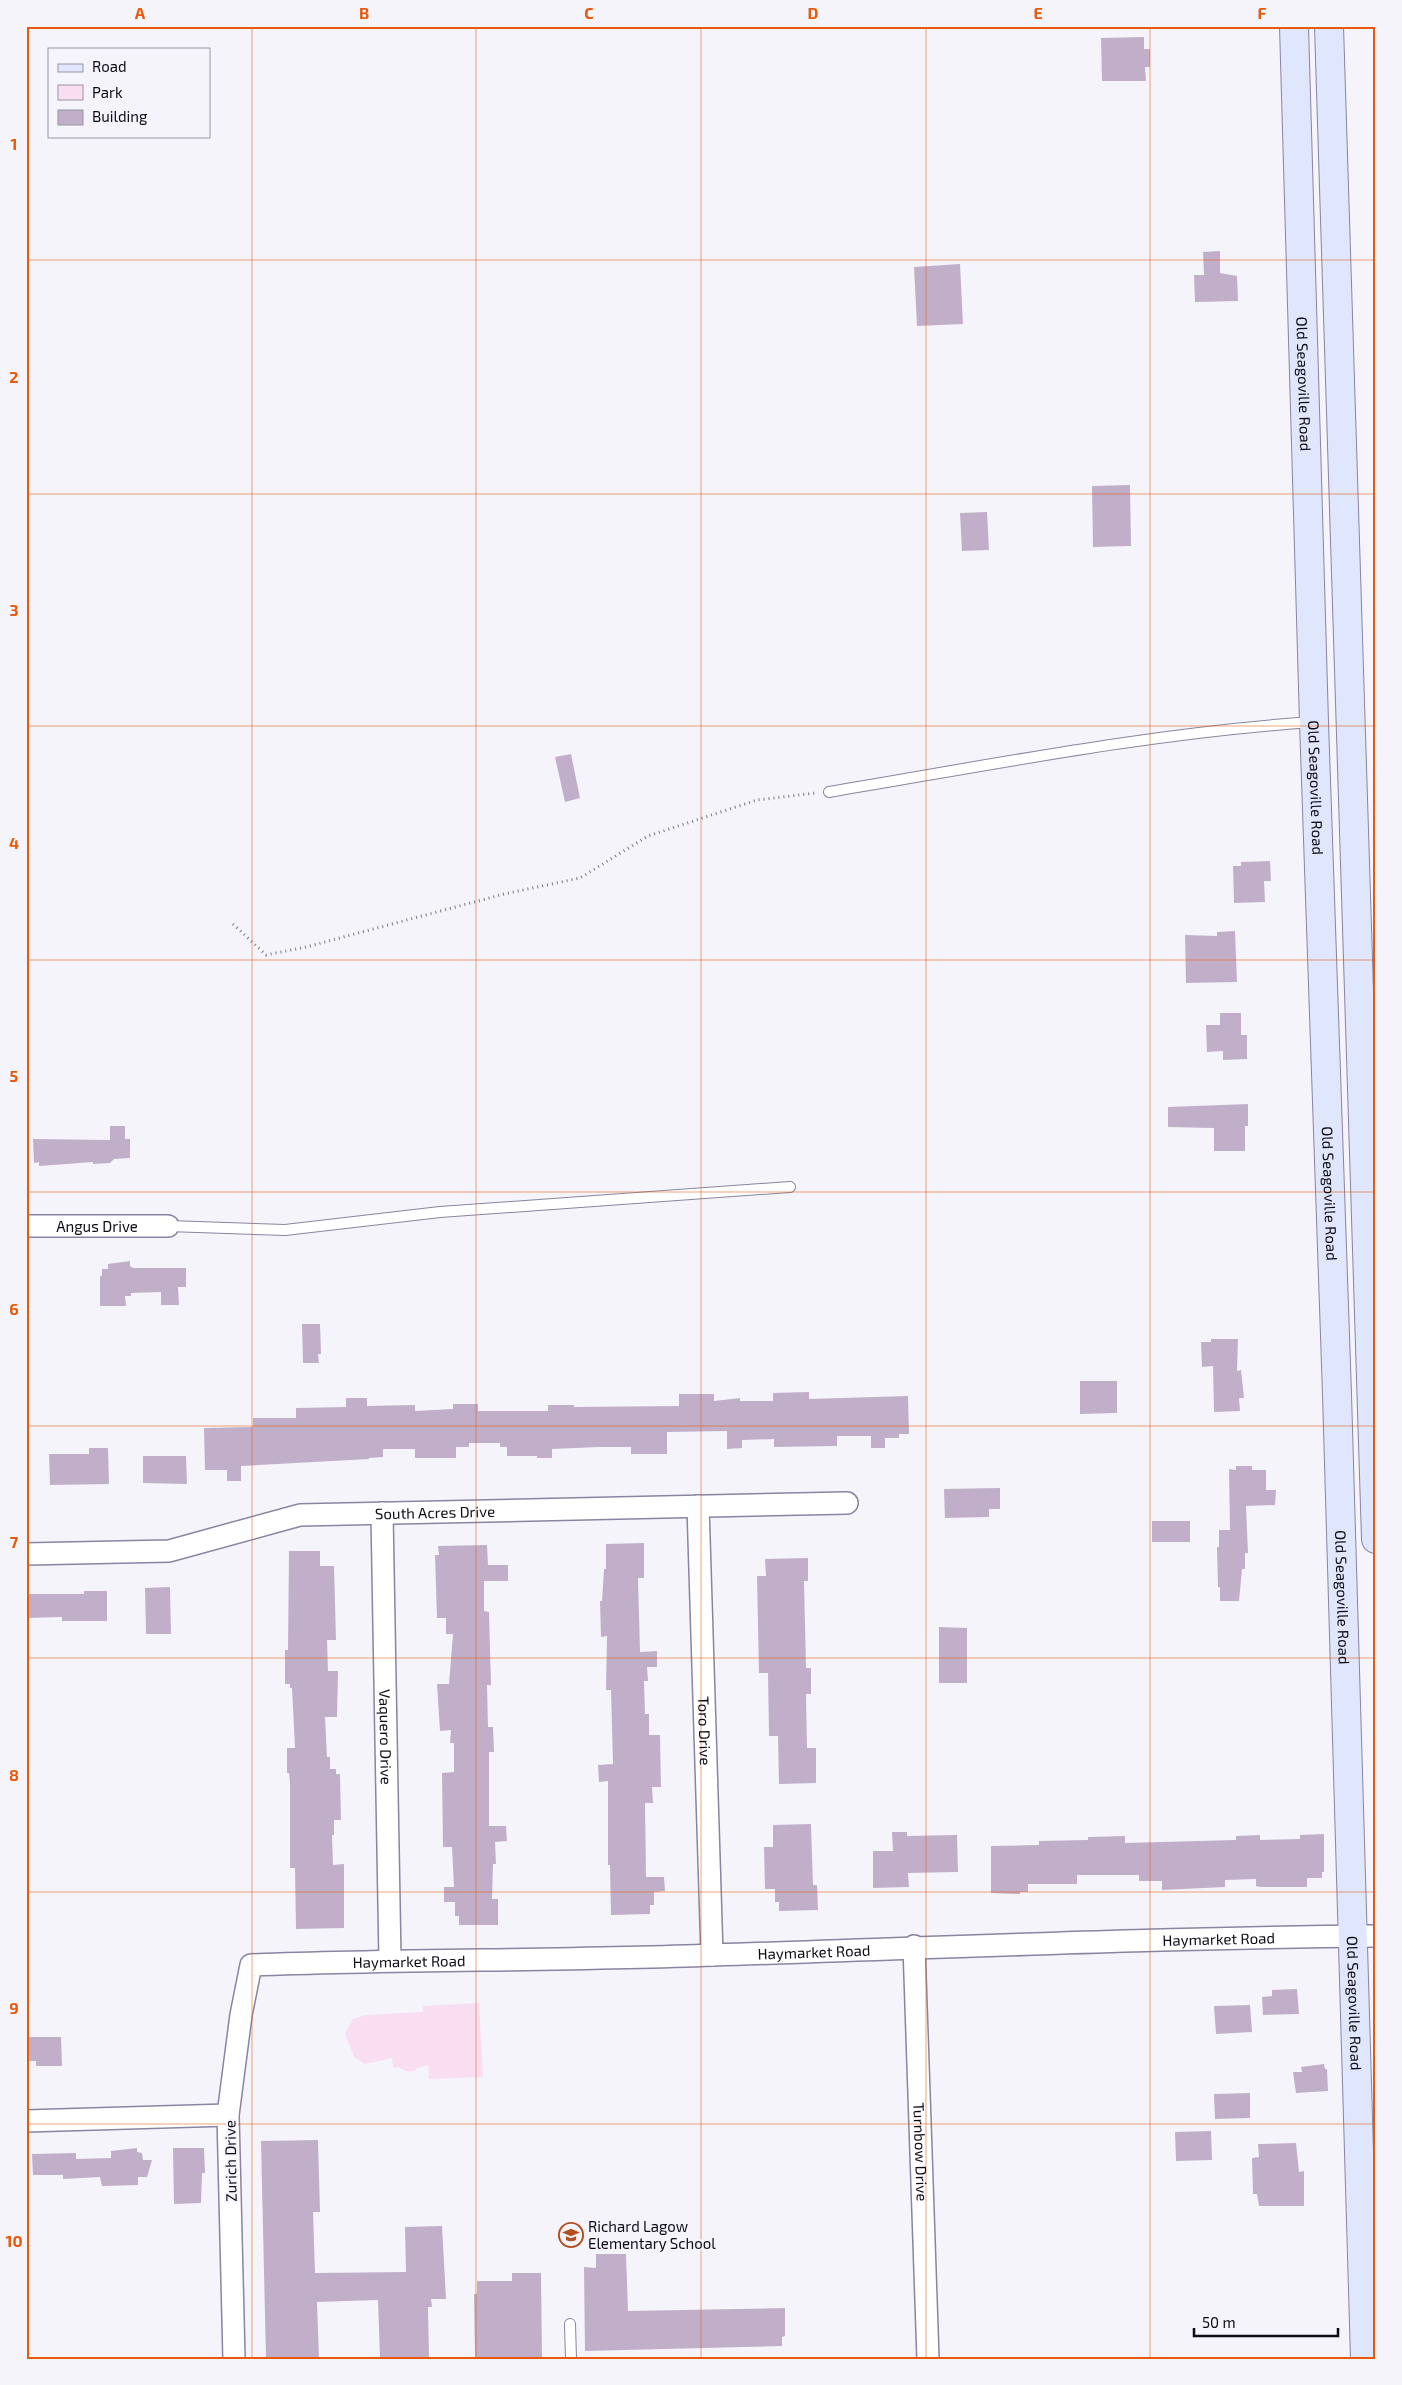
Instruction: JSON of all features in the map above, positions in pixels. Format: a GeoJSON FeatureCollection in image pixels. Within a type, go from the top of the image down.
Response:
{"type":"FeatureCollection","features":[{"type":"Feature","properties":{"kind":"main road","name":"Old Seagoville Road"},"geometry":{"type":"LineString","coordinates":[[1294,26],[1306,478],[1338,1394],[1340,1542],[1364,1936],[1365,2359]]}},
{"type":"Feature","properties":{"kind":"main road"},"geometry":{"type":"LineString","coordinates":[[1329,26],[1376,1540],[1340,1542]]}},
{"type":"Feature","properties":{"kind":"main road"},"geometry":{"type":"LineString","coordinates":[[1299,243],[1335,242]]}},
{"type":"Feature","properties":{"kind":"main road"},"geometry":{"type":"LineString","coordinates":[[1306,478],[1342,477]]}},
{"type":"Feature","properties":{"kind":"main road"},"geometry":{"type":"LineString","coordinates":[[1314,722],[1350,720]]}},
{"type":"Feature","properties":{"kind":"main road"},"geometry":{"type":"LineString","coordinates":[[1324,1004],[1359,1003]]}},
{"type":"Feature","properties":{"kind":"street","name":"Angus Drive"},"geometry":{"type":"LineString","coordinates":[[26,1226],[168,1226]]}},
{"type":"Feature","properties":{"kind":"street","name":"South Acres Drive"},"geometry":{"type":"LineString","coordinates":[[26,1554],[169,1550],[300,1515],[847,1503]]}},
{"type":"Feature","properties":{"kind":"street","name":"Toro Drive"},"geometry":{"type":"LineString","coordinates":[[698,1506],[712,1955]]}},
{"type":"Feature","properties":{"kind":"street","name":"Vaquero Drive"},"geometry":{"type":"LineString","coordinates":[[382,1513],[390,1960]]}},
{"type":"Feature","properties":{"kind":"street","name":"Haymarket Road"},"geometry":{"type":"LineString","coordinates":[[251,1965],[390,1960],[712,1955],[914,1946],[1364,1936]]}},
{"type":"Feature","properties":{"kind":"street","name":"Turnbow Drive"},"geometry":{"type":"LineString","coordinates":[[914,1946],[928,2359]]}},
{"type":"Feature","properties":{"kind":"street","name":"Zurich Drive"},"geometry":{"type":"LineString","coordinates":[[234,2359],[228,2116],[241,2015],[251,1965]]}},
{"type":"Feature","properties":{"kind":"street"},"geometry":{"type":"LineString","coordinates":[[26,2121],[228,2116]]}},
{"type":"Feature","properties":{"kind":"lane"},"geometry":{"type":"LineString","coordinates":[[829,792],[1154,738],[1242,727],[1314,722]]}},
{"type":"Feature","properties":{"kind":"lane"},"geometry":{"type":"LineString","coordinates":[[168,1226],[285,1230],[440,1212],[790,1188]]}},
{"type":"Feature","properties":{"kind":"lane"},"geometry":{"type":"LineString","coordinates":[[570,2324],[571,2359]]}},
{"type":"Feature","properties":{"kind":"path"},"geometry":{"type":"LineString","coordinates":[[232,924],[266,955],[306,947],[504,894],[580,878],[648,836],[757,800],[829,792]]}},
{"type":"Feature","properties":{"kind":"green space"},"geometry":{"type":"Polygon","coordinates":[[[479,2003],[483,2077],[429,2079],[428,2065],[407,2071],[399,2067],[393,2068],[392,2058],[365,2064],[354,2057],[345,2034],[353,2019],[366,2015],[423,2012],[423,2006],[479,2003]]]}},
{"type":"Feature","properties":{"kind":"building"},"geometry":{"type":"Polygon","coordinates":[[[1144,37],[1144,49],[1150,49],[1150,67],[1145,67],[1146,81],[1102,81],[1101,38],[1144,37]]]}},
{"type":"Feature","properties":{"kind":"building"},"geometry":{"type":"Polygon","coordinates":[[[1220,251],[1220,273],[1237,276],[1238,301],[1195,302],[1194,275],[1204,275],[1203,252],[1220,251]]]}},
{"type":"Feature","properties":{"kind":"building"},"geometry":{"type":"Polygon","coordinates":[[[960,264],[963,324],[917,326],[914,267],[960,264]]]}},
{"type":"Feature","properties":{"kind":"building"},"geometry":{"type":"Polygon","coordinates":[[[1130,485],[1131,546],[1093,547],[1092,486],[1130,485]]]}},
{"type":"Feature","properties":{"kind":"building"},"geometry":{"type":"Polygon","coordinates":[[[987,512],[989,550],[962,551],[960,513],[987,512]]]}},
{"type":"Feature","properties":{"kind":"building"},"geometry":{"type":"Polygon","coordinates":[[[571,754],[580,798],[565,802],[555,757],[571,754]]]}},
{"type":"Feature","properties":{"kind":"building"},"geometry":{"type":"Polygon","coordinates":[[[1270,861],[1271,881],[1264,881],[1265,902],[1234,903],[1233,866],[1241,866],[1241,862],[1270,861]]]}},
{"type":"Feature","properties":{"kind":"building"},"geometry":{"type":"Polygon","coordinates":[[[1235,931],[1237,982],[1186,983],[1185,935],[1217,936],[1217,932],[1235,931]]]}},
{"type":"Feature","properties":{"kind":"building"},"geometry":{"type":"Polygon","coordinates":[[[1220,1013],[1241,1013],[1241,1035],[1247,1035],[1247,1059],[1223,1060],[1223,1051],[1207,1052],[1206,1025],[1220,1025],[1220,1013]]]}},
{"type":"Feature","properties":{"kind":"building"},"geometry":{"type":"Polygon","coordinates":[[[1248,1104],[1248,1126],[1245,1126],[1245,1151],[1214,1151],[1214,1128],[1168,1127],[1168,1107],[1248,1104]]]}},
{"type":"Feature","properties":{"kind":"building"},"geometry":{"type":"Polygon","coordinates":[[[110,1126],[125,1126],[125,1139],[130,1139],[130,1158],[114,1159],[110,1163],[93,1164],[93,1162],[39,1166],[39,1162],[34,1163],[33,1139],[110,1140],[110,1126]]]}},
{"type":"Feature","properties":{"kind":"building"},"geometry":{"type":"Polygon","coordinates":[[[130,1261],[130,1266],[133,1268],[186,1268],[186,1287],[178,1287],[179,1305],[161,1305],[161,1292],[131,1293],[131,1296],[125,1296],[126,1306],[100,1306],[100,1276],[102,1276],[102,1269],[108,1269],[108,1264],[130,1261]]]}},
{"type":"Feature","properties":{"kind":"building"},"geometry":{"type":"Polygon","coordinates":[[[302,1324],[320,1324],[321,1354],[318,1354],[319,1363],[303,1363],[302,1324]]]}},
{"type":"Feature","properties":{"kind":"building"},"geometry":{"type":"Polygon","coordinates":[[[1211,1339],[1238,1339],[1237,1371],[1241,1370],[1244,1398],[1239,1398],[1240,1411],[1214,1412],[1213,1366],[1202,1367],[1201,1342],[1211,1342],[1211,1339]]]}},
{"type":"Feature","properties":{"kind":"building"},"geometry":{"type":"Polygon","coordinates":[[[1080,1381],[1117,1381],[1117,1413],[1080,1414],[1080,1381]]]}},
{"type":"Feature","properties":{"kind":"building"},"geometry":{"type":"Polygon","coordinates":[[[809,1392],[809,1399],[908,1396],[909,1434],[899,1434],[899,1438],[885,1438],[885,1448],[871,1448],[871,1436],[837,1436],[837,1446],[774,1447],[774,1439],[742,1440],[742,1448],[727,1449],[727,1431],[667,1432],[667,1454],[631,1454],[631,1447],[599,1447],[552,1449],[552,1458],[537,1458],[537,1456],[507,1456],[507,1447],[500,1447],[500,1443],[469,1443],[469,1447],[456,1447],[456,1458],[415,1458],[415,1449],[383,1449],[383,1457],[369,1459],[241,1466],[241,1481],[227,1481],[227,1470],[205,1470],[204,1428],[253,1427],[253,1418],[296,1418],[296,1408],[346,1407],[346,1398],[367,1398],[367,1406],[415,1405],[415,1411],[453,1409],[453,1404],[478,1404],[478,1411],[548,1411],[548,1405],[574,1405],[574,1407],[679,1406],[679,1394],[714,1394],[714,1401],[740,1398],[740,1401],[773,1401],[773,1393],[809,1392]]]}},
{"type":"Feature","properties":{"kind":"building"},"geometry":{"type":"Polygon","coordinates":[[[89,1448],[108,1448],[109,1484],[50,1485],[49,1454],[89,1454],[89,1448]]]}},
{"type":"Feature","properties":{"kind":"building"},"geometry":{"type":"Polygon","coordinates":[[[143,1456],[186,1456],[187,1484],[143,1483],[143,1456]]]}},
{"type":"Feature","properties":{"kind":"building"},"geometry":{"type":"Polygon","coordinates":[[[1236,1466],[1252,1466],[1252,1470],[1266,1470],[1266,1490],[1276,1490],[1275,1505],[1246,1506],[1248,1553],[1245,1553],[1245,1569],[1242,1569],[1239,1601],[1220,1601],[1217,1547],[1219,1547],[1219,1530],[1230,1530],[1229,1469],[1236,1470],[1236,1466]]]}},
{"type":"Feature","properties":{"kind":"building"},"geometry":{"type":"Polygon","coordinates":[[[1000,1488],[1000,1509],[989,1509],[989,1517],[945,1518],[944,1489],[1000,1488]]]}},
{"type":"Feature","properties":{"kind":"building"},"geometry":{"type":"Polygon","coordinates":[[[1152,1521],[1190,1521],[1190,1542],[1152,1542],[1152,1521]]]}},
{"type":"Feature","properties":{"kind":"building"},"geometry":{"type":"Polygon","coordinates":[[[644,1543],[644,1578],[638,1578],[640,1652],[657,1651],[657,1667],[647,1667],[648,1681],[644,1681],[645,1714],[649,1714],[649,1735],[660,1735],[661,1787],[652,1787],[653,1803],[645,1803],[646,1877],[664,1877],[665,1891],[654,1892],[654,1905],[650,1905],[650,1914],[611,1915],[610,1865],[608,1865],[608,1781],[599,1782],[598,1765],[613,1764],[611,1690],[606,1690],[607,1636],[601,1637],[600,1601],[602,1601],[604,1569],[606,1569],[606,1544],[644,1543]]]}},
{"type":"Feature","properties":{"kind":"building"},"geometry":{"type":"Polygon","coordinates":[[[487,1545],[488,1565],[508,1565],[508,1581],[484,1581],[484,1611],[489,1612],[491,1685],[487,1685],[488,1727],[493,1727],[494,1752],[489,1752],[489,1826],[506,1826],[507,1841],[495,1842],[496,1864],[493,1864],[492,1899],[498,1899],[498,1925],[459,1925],[459,1916],[455,1916],[455,1902],[444,1902],[444,1887],[454,1887],[452,1847],[443,1847],[442,1773],[454,1772],[454,1743],[450,1743],[451,1730],[440,1731],[437,1684],[449,1684],[453,1634],[446,1634],[446,1618],[437,1618],[435,1555],[439,1555],[438,1546],[487,1545]]]}},
{"type":"Feature","properties":{"kind":"building"},"geometry":{"type":"Polygon","coordinates":[[[289,1551],[320,1551],[320,1566],[334,1566],[336,1640],[327,1640],[328,1671],[338,1671],[337,1717],[325,1717],[327,1757],[330,1757],[330,1769],[336,1769],[336,1774],[340,1774],[341,1820],[334,1820],[334,1835],[332,1835],[333,1865],[344,1864],[344,1928],[296,1929],[295,1868],[290,1868],[290,1782],[289,1773],[287,1773],[287,1748],[295,1748],[292,1688],[290,1688],[290,1684],[285,1684],[285,1650],[288,1650],[289,1551]]]}},
{"type":"Feature","properties":{"kind":"building"},"geometry":{"type":"Polygon","coordinates":[[[808,1558],[808,1581],[804,1581],[806,1668],[811,1668],[811,1694],[806,1694],[807,1748],[816,1748],[816,1783],[779,1784],[778,1736],[769,1736],[768,1673],[759,1673],[757,1576],[766,1576],[765,1559],[808,1558]]]}},
{"type":"Feature","properties":{"kind":"building"},"geometry":{"type":"Polygon","coordinates":[[[170,1587],[171,1634],[146,1634],[145,1588],[170,1587]]]}},
{"type":"Feature","properties":{"kind":"building"},"geometry":{"type":"Polygon","coordinates":[[[84,1591],[107,1591],[107,1621],[62,1621],[62,1617],[26,1618],[26,1594],[84,1594],[84,1591]]]}},
{"type":"Feature","properties":{"kind":"building"},"geometry":{"type":"Polygon","coordinates":[[[939,1627],[967,1628],[967,1683],[939,1683],[939,1627]]]}},
{"type":"Feature","properties":{"kind":"building"},"geometry":{"type":"Polygon","coordinates":[[[811,1824],[813,1885],[817,1885],[818,1910],[779,1911],[779,1902],[775,1902],[775,1889],[765,1889],[764,1847],[773,1847],[773,1825],[811,1824]]]}},
{"type":"Feature","properties":{"kind":"building"},"geometry":{"type":"Polygon","coordinates":[[[892,1832],[907,1832],[907,1836],[957,1835],[958,1872],[908,1873],[909,1887],[873,1888],[873,1851],[893,1851],[892,1832]]]}},
{"type":"Feature","properties":{"kind":"building"},"geometry":{"type":"Polygon","coordinates":[[[1324,1834],[1324,1872],[1322,1872],[1322,1878],[1307,1878],[1307,1887],[1260,1887],[1256,1886],[1256,1879],[1225,1880],[1225,1887],[1162,1890],[1162,1881],[1139,1881],[1139,1875],[1077,1875],[1077,1884],[1028,1884],[1028,1892],[1020,1892],[1020,1894],[991,1893],[991,1846],[1039,1845],[1039,1841],[1088,1840],[1088,1837],[1125,1836],[1125,1843],[1236,1840],[1236,1836],[1260,1835],[1260,1840],[1300,1839],[1300,1835],[1324,1834]]]}},
{"type":"Feature","properties":{"kind":"building"},"geometry":{"type":"Polygon","coordinates":[[[1297,1989],[1299,2014],[1263,2015],[1262,1997],[1272,1996],[1272,1990],[1297,1989]]]}},
{"type":"Feature","properties":{"kind":"building"},"geometry":{"type":"Polygon","coordinates":[[[1250,2005],[1252,2032],[1216,2034],[1214,2006],[1250,2005]]]}},
{"type":"Feature","properties":{"kind":"building"},"geometry":{"type":"Polygon","coordinates":[[[26,2037],[61,2037],[62,2066],[36,2066],[36,2061],[26,2061],[26,2037]]]}},
{"type":"Feature","properties":{"kind":"building"},"geometry":{"type":"Polygon","coordinates":[[[1324,2064],[1325,2069],[1327,2069],[1328,2091],[1296,2093],[1293,2072],[1302,2072],[1301,2067],[1324,2064]]]}},
{"type":"Feature","properties":{"kind":"building"},"geometry":{"type":"Polygon","coordinates":[[[1250,2093],[1250,2118],[1215,2119],[1214,2094],[1250,2093]]]}},
{"type":"Feature","properties":{"kind":"building"},"geometry":{"type":"Polygon","coordinates":[[[1211,2131],[1212,2160],[1176,2161],[1175,2132],[1211,2131]]]}},
{"type":"Feature","properties":{"kind":"building"},"geometry":{"type":"Polygon","coordinates":[[[318,2140],[320,2212],[313,2212],[315,2273],[406,2272],[405,2227],[442,2226],[446,2299],[431,2299],[432,2307],[428,2307],[429,2359],[380,2359],[378,2300],[317,2302],[319,2359],[266,2359],[261,2141],[318,2140]]]}},
{"type":"Feature","properties":{"kind":"building"},"geometry":{"type":"Polygon","coordinates":[[[1296,2143],[1299,2172],[1304,2171],[1304,2206],[1259,2206],[1257,2194],[1253,2194],[1252,2158],[1259,2157],[1258,2144],[1296,2143]]]}},
{"type":"Feature","properties":{"kind":"building"},"geometry":{"type":"Polygon","coordinates":[[[137,2148],[137,2152],[142,2153],[143,2160],[152,2160],[147,2177],[138,2177],[138,2185],[102,2186],[100,2177],[63,2179],[63,2175],[33,2175],[32,2154],[76,2153],[76,2159],[111,2158],[111,2151],[137,2148]]]}},
{"type":"Feature","properties":{"kind":"building"},"geometry":{"type":"Polygon","coordinates":[[[173,2148],[204,2148],[205,2173],[202,2173],[201,2203],[174,2204],[173,2148]]]}},
{"type":"Feature","properties":{"kind":"building"},"geometry":{"type":"Polygon","coordinates":[[[596,2254],[626,2254],[628,2311],[785,2308],[785,2336],[782,2337],[782,2346],[585,2351],[584,2267],[596,2268],[596,2254]]]}},
{"type":"Feature","properties":{"kind":"building"},"geometry":{"type":"Polygon","coordinates":[[[512,2273],[541,2273],[542,2359],[475,2359],[474,2294],[477,2294],[477,2281],[512,2281],[512,2273]]]}},
{"type":"Feature","properties":{"kind":"place","name":"Richard Lagow Elementary School"},"geometry":{"type":"Point","coordinates":[571,2235]}}]}
